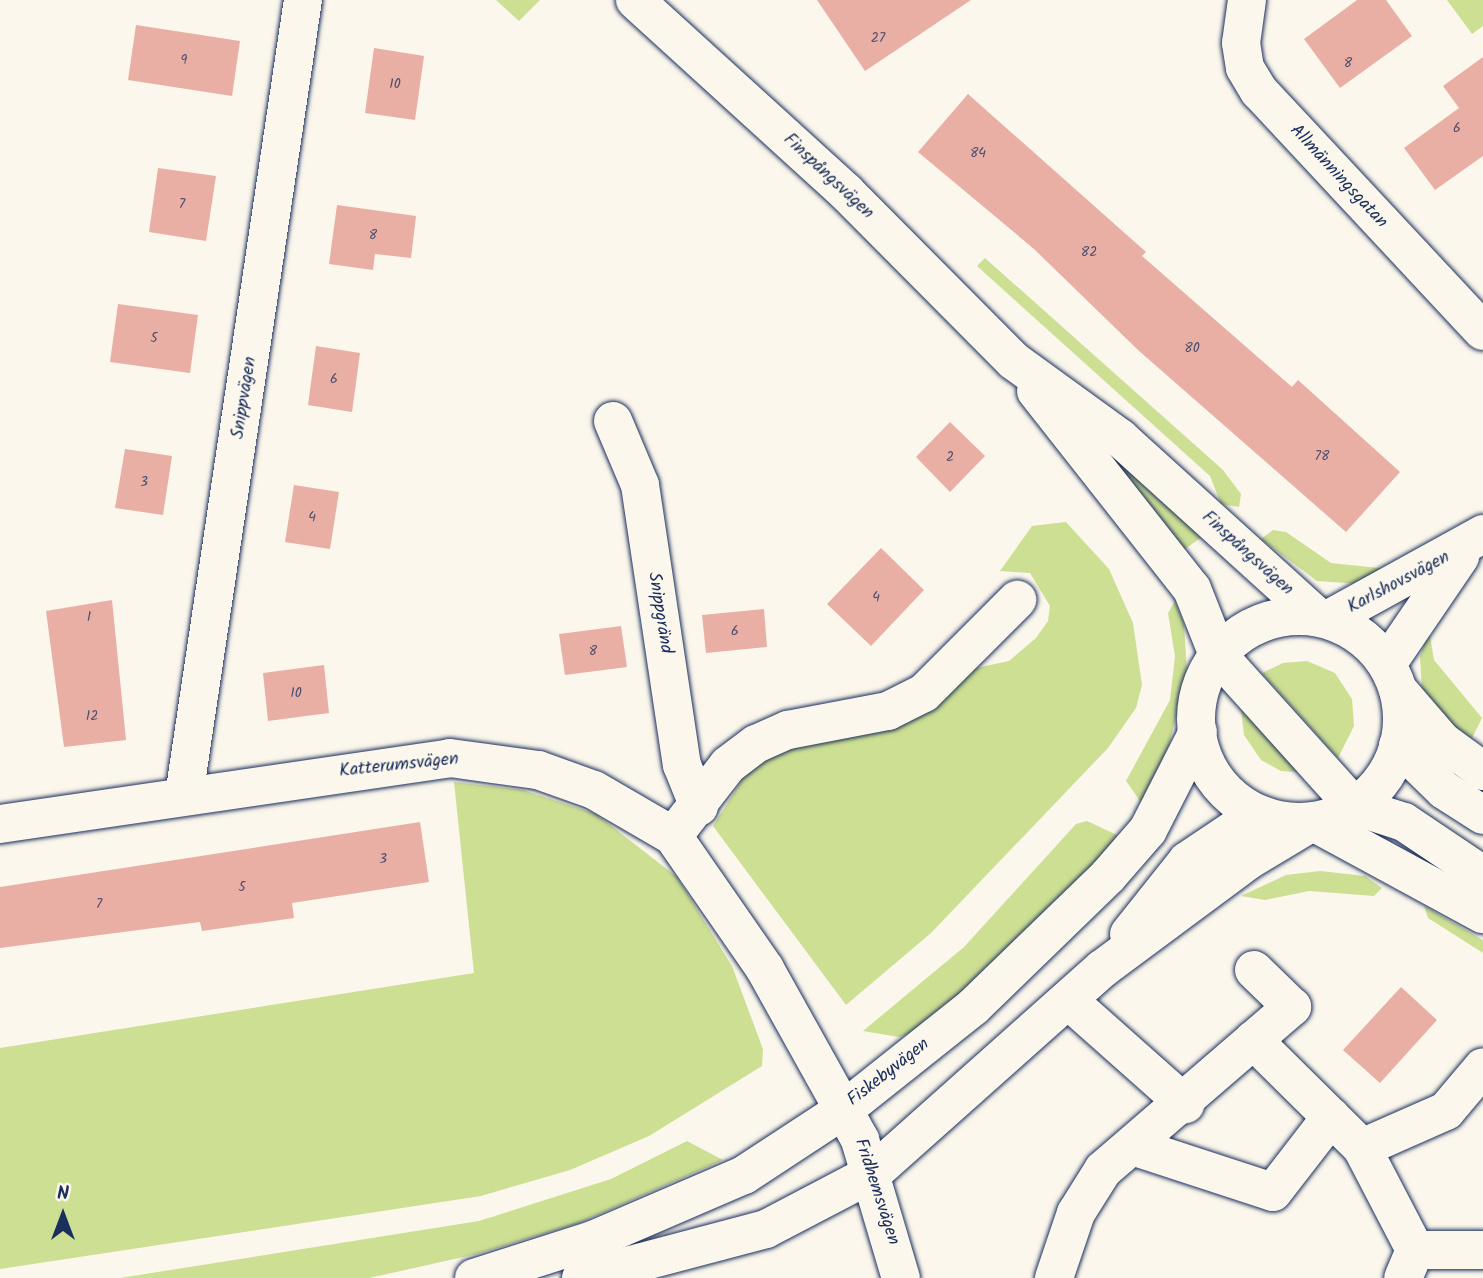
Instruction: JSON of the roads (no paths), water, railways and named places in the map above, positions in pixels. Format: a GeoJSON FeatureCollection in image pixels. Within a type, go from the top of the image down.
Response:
{"type":"FeatureCollection","features":[{"type":"Feature","properties":{"kind":"street","name":"Snippvägen"},"geometry":{"type":"LineString","coordinates":[[184,796],[303,0]]}},
{"type":"Feature","properties":{"kind":"street","name":"Finspångsvägen"},"geometry":{"type":"LineString","coordinates":[[635,0],[846,192],[1014,360],[1120,438],[1323,618],[1372,645],[1442,741],[1483,771]]}},
{"type":"Feature","properties":{"kind":"street","name":"Allmänningsgatan"},"geometry":{"type":"LineString","coordinates":[[1247,0],[1241,43],[1245,68],[1259,90],[1483,331]]}},
{"type":"Feature","properties":{"kind":"street","name":"Finspångsvägen"},"geometry":{"type":"LineString","coordinates":[[1014,360],[1089,465],[1180,571],[1201,606],[1218,656]]}},
{"type":"Feature","properties":{"kind":"street","name":"Snippgränd"},"geometry":{"type":"LineString","coordinates":[[613,421],[640,485],[682,765],[699,807]]}},
{"type":"Feature","properties":{"kind":"street","name":"Karlshovsvägen"},"geometry":{"type":"LineString","coordinates":[[1323,618],[1475,540]]}},
{"type":"Feature","properties":{"kind":"street","name":"Karlshovsvägen"},"geometry":{"type":"LineString","coordinates":[[1393,677],[1475,540]]}},
{"type":"Feature","properties":{"kind":"street"},"geometry":{"type":"LineString","coordinates":[[673,836],[699,807],[728,765],[756,744],[788,730],[888,711],[924,692],[1017,600]]}},
{"type":"Feature","properties":{"kind":"street","name":"Finspångsvägen"},"geometry":{"type":"LineString","coordinates":[[1256,814],[1213,772],[1198,732],[1201,692],[1218,656],[1262,622],[1323,618]]}},
{"type":"Feature","properties":{"kind":"street"},"geometry":{"type":"LineString","coordinates":[[1218,656],[1354,806],[1404,822],[1483,875]]}},
{"type":"Feature","properties":{"kind":"street"},"geometry":{"type":"LineString","coordinates":[[581,1278],[766,1229],[873,1173],[1102,969],[1249,860],[1312,824],[1354,806],[1388,769],[1398,745],[1393,677]]}},
{"type":"Feature","properties":{"kind":"street","name":"Fiskebyvägen"},"geometry":{"type":"LineString","coordinates":[[474,1278],[593,1240],[744,1175],[846,1108],[973,1007],[1108,876],[1148,830],[1198,732]]}},
{"type":"Feature","properties":{"kind":"street"},"geometry":{"type":"LineString","coordinates":[[1398,745],[1428,777],[1483,816]]}},
{"type":"Feature","properties":{"kind":"street","name":"Katterumsvägen"},"geometry":{"type":"LineString","coordinates":[[0,824],[402,762],[495,761],[594,790],[673,836],[765,969],[846,1108]]}},
{"type":"Feature","properties":{"kind":"street"},"geometry":{"type":"LineString","coordinates":[[1102,969],[1187,861],[1256,814],[1312,824],[1483,914]]}},
{"type":"Feature","properties":{"kind":"street"},"geometry":{"type":"LineString","coordinates":[[1054,1278],[1076,1213],[1102,1170],[1185,1104],[1292,1007],[1254,970]]}},
{"type":"Feature","properties":{"kind":"street"},"geometry":{"type":"LineString","coordinates":[[1068,1000],[1185,1104]]}},
{"type":"Feature","properties":{"kind":"street"},"geometry":{"type":"LineString","coordinates":[[1253,1040],[1363,1148],[1409,1264],[1483,1250]]}},
{"type":"Feature","properties":{"kind":"street"},"geometry":{"type":"LineString","coordinates":[[1363,1148],[1446,1111],[1483,1067]]}},
{"type":"Feature","properties":{"kind":"street","name":"Fridhemsvägen"},"geometry":{"type":"LineString","coordinates":[[846,1108],[873,1173],[901,1278]]}},
{"type":"Feature","properties":{"kind":"street"},"geometry":{"type":"LineString","coordinates":[[1132,1146],[1273,1192],[1331,1117]]}}]}
